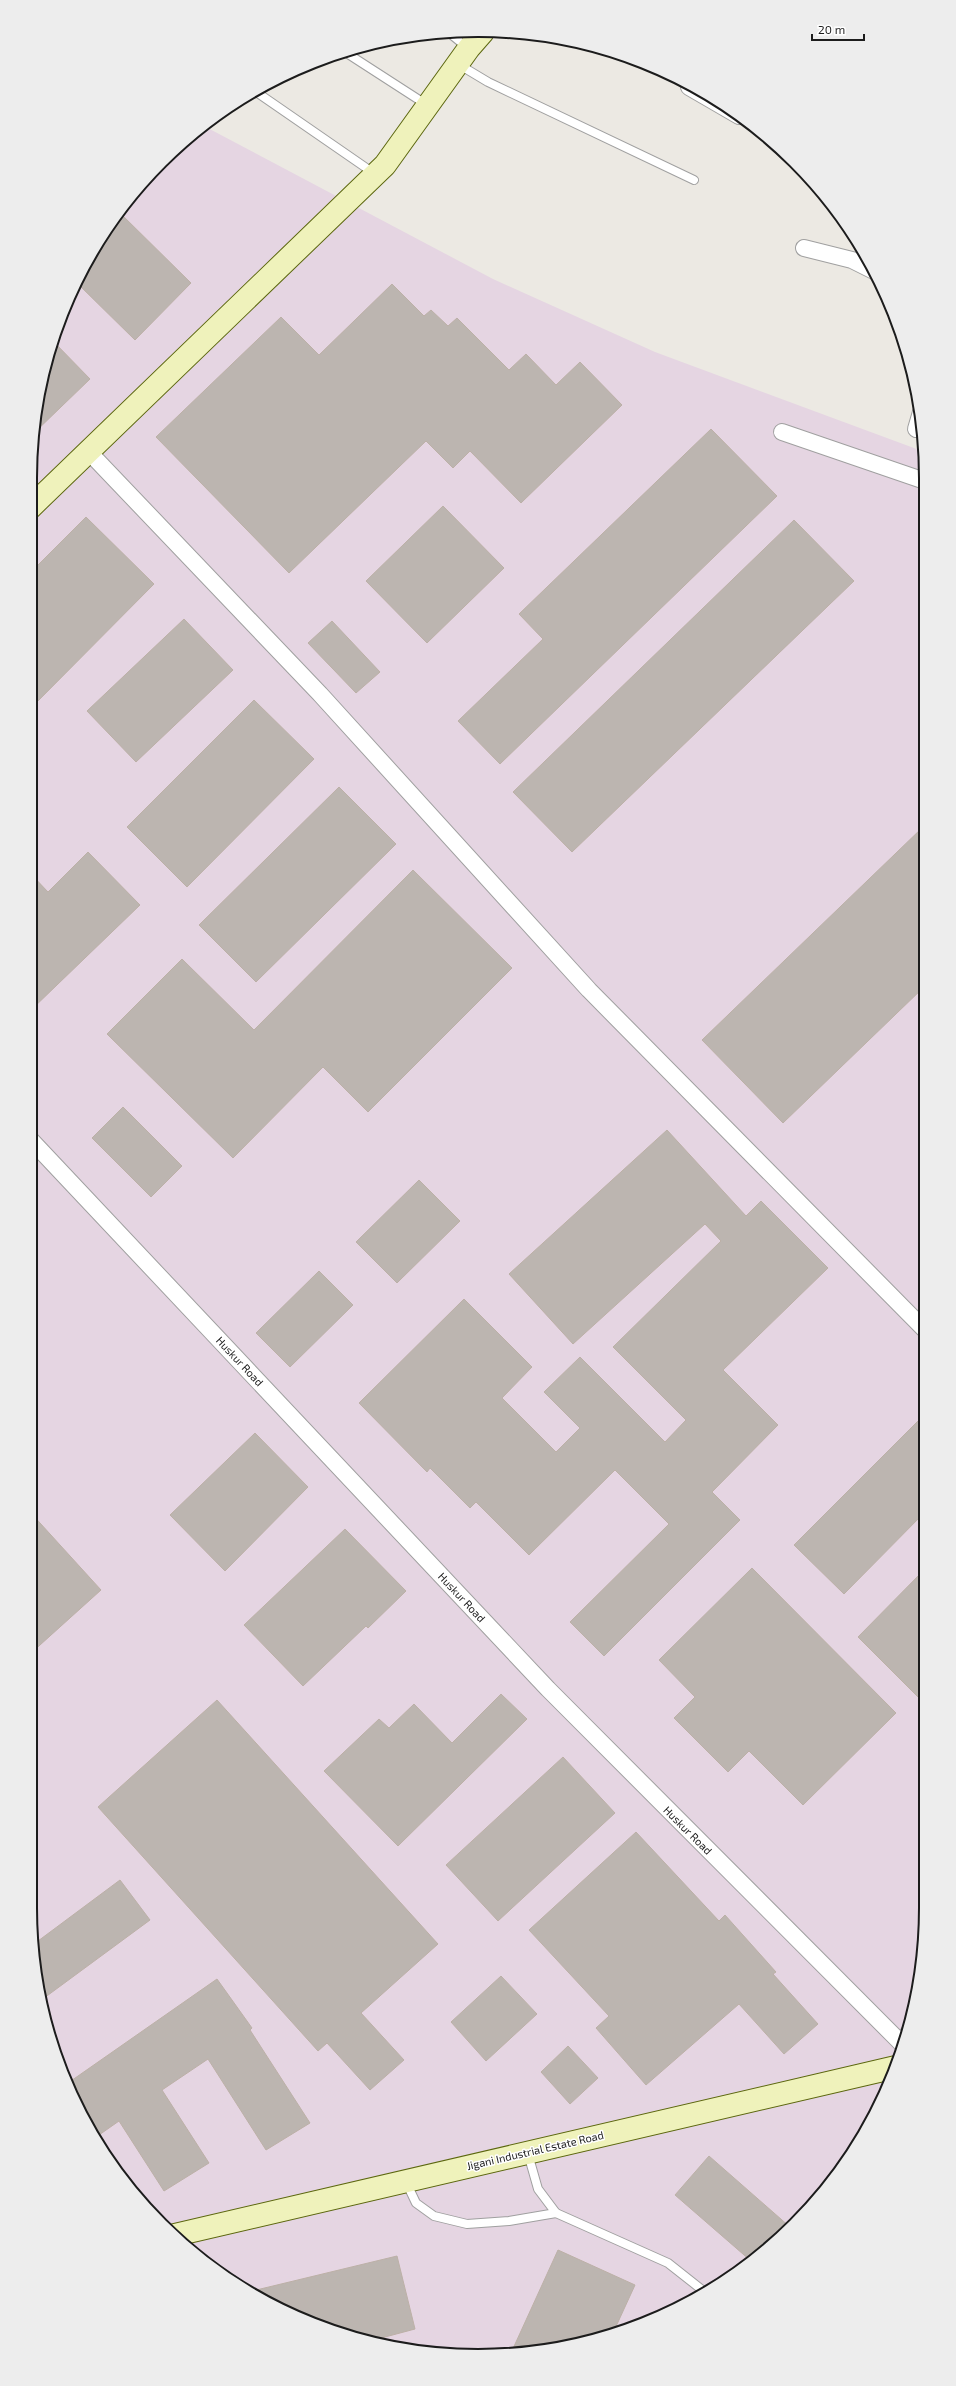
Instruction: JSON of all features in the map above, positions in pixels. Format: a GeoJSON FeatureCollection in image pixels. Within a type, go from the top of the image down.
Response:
{"type":"FeatureCollection","features":[{"type":"Feature","properties":{"kind":"main road"},"geometry":{"type":"LineString","coordinates":[[37,501],[385,165],[463,56],[479,37]]}},
{"type":"Feature","properties":{"kind":"main road","name":"Jigani Industrial Estate Road"},"geometry":{"type":"LineString","coordinates":[[180,2234],[527,2151],[888,2069]]}},
{"type":"Feature","properties":{"kind":"street"},"geometry":{"type":"LineString","coordinates":[[804,248],[852,260],[865,266]]}},
{"type":"Feature","properties":{"kind":"street"},"geometry":{"type":"LineString","coordinates":[[782,432],[919,479]]}},
{"type":"Feature","properties":{"kind":"street"},"geometry":{"type":"LineString","coordinates":[[88,451],[320,694],[589,990],[919,1324]]}},
{"type":"Feature","properties":{"kind":"street","name":"Huskur Road"},"geometry":{"type":"LineString","coordinates":[[37,1146],[548,1689],[898,2041]]}},
{"type":"Feature","properties":{"kind":"lane"},"geometry":{"type":"LineString","coordinates":[[451,38],[463,56],[488,82],[694,180]]}},
{"type":"Feature","properties":{"kind":"lane"},"geometry":{"type":"LineString","coordinates":[[351,56],[428,106]]}},
{"type":"Feature","properties":{"kind":"lane"},"geometry":{"type":"LineString","coordinates":[[260,95],[375,174]]}},
{"type":"Feature","properties":{"kind":"lane"},"geometry":{"type":"LineString","coordinates":[[527,2151],[538,2189],[556,2213],[668,2264],[700,2289]]}},
{"type":"Feature","properties":{"kind":"lane"},"geometry":{"type":"LineString","coordinates":[[405,2180],[416,2203],[434,2216],[467,2224],[509,2221],[556,2213]]}},
{"type":"Feature","properties":{"kind":"shaded area"},"geometry":{"type":"Polygon","coordinates":[[[209,129],[493,279],[655,352],[918,450],[919,1908],[915,1966],[911,1994],[896,2050],[874,2103],[860,2128],[845,2153],[810,2199],[769,2240],[746,2258],[723,2275],[673,2304],[620,2326],[592,2334],[564,2341],[507,2348],[449,2348],[420,2345],[392,2341],[336,2326],[283,2304],[233,2275],[187,2240],[146,2199],[111,2153],[96,2128],[82,2103],[60,2050],[45,1994],[38,1937],[37,1908],[37,478],[41,420],[45,392],[60,336],[82,283],[96,257],[111,233],[146,187],[187,146],[209,129]]]}},
{"type":"Feature","properties":{"kind":"building"},"geometry":{"type":"Polygon","coordinates":[[[123,216],[191,283],[135,340],[81,286],[96,257],[123,216]]]}},
{"type":"Feature","properties":{"kind":"building"},"geometry":{"type":"Polygon","coordinates":[[[392,284],[424,316],[431,310],[448,326],[457,318],[509,370],[526,354],[556,385],[580,362],[622,405],[521,503],[470,451],[453,468],[426,441],[289,573],[156,437],[281,317],[319,355],[392,284]]]}},
{"type":"Feature","properties":{"kind":"building"},"geometry":{"type":"Polygon","coordinates":[[[57,345],[90,379],[40,427],[45,392],[57,345]]]}},
{"type":"Feature","properties":{"kind":"building"},"geometry":{"type":"Polygon","coordinates":[[[711,429],[777,496],[500,764],[458,721],[543,639],[519,614],[711,429]]]}},
{"type":"Feature","properties":{"kind":"building"},"geometry":{"type":"Polygon","coordinates":[[[443,506],[504,568],[427,643],[366,581],[443,506]]]}},
{"type":"Feature","properties":{"kind":"building"},"geometry":{"type":"Polygon","coordinates":[[[86,517],[154,584],[37,702],[37,566],[86,517]]]}},
{"type":"Feature","properties":{"kind":"building"},"geometry":{"type":"Polygon","coordinates":[[[794,520],[854,581],[572,852],[513,792],[794,520]]]}},
{"type":"Feature","properties":{"kind":"building"},"geometry":{"type":"Polygon","coordinates":[[[184,619],[233,670],[136,762],[87,711],[184,619]]]}},
{"type":"Feature","properties":{"kind":"building"},"geometry":{"type":"Polygon","coordinates":[[[332,621],[380,672],[356,693],[308,643],[332,621]]]}},
{"type":"Feature","properties":{"kind":"building"},"geometry":{"type":"Polygon","coordinates":[[[254,700],[314,759],[187,887],[127,827],[254,700]]]}},
{"type":"Feature","properties":{"kind":"building"},"geometry":{"type":"Polygon","coordinates":[[[339,787],[396,844],[256,982],[199,925],[339,787]]]}},
{"type":"Feature","properties":{"kind":"building"},"geometry":{"type":"Polygon","coordinates":[[[919,831],[919,992],[783,1123],[702,1040],[919,831]]]}},
{"type":"Feature","properties":{"kind":"building"},"geometry":{"type":"Polygon","coordinates":[[[88,852],[140,905],[37,1004],[37,880],[48,892],[88,852]]]}},
{"type":"Feature","properties":{"kind":"building"},"geometry":{"type":"Polygon","coordinates":[[[413,870],[512,968],[368,1112],[323,1067],[233,1158],[107,1034],[182,959],[254,1030],[413,870]]]}},
{"type":"Feature","properties":{"kind":"building"},"geometry":{"type":"Polygon","coordinates":[[[123,1107],[182,1166],[151,1197],[92,1138],[123,1107]]]}},
{"type":"Feature","properties":{"kind":"building"},"geometry":{"type":"Polygon","coordinates":[[[667,1130],[746,1216],[761,1201],[828,1268],[723,1370],[778,1425],[712,1492],[740,1520],[604,1656],[570,1622],[669,1524],[615,1470],[529,1555],[476,1502],[470,1508],[430,1468],[427,1472],[359,1403],[464,1299],[532,1367],[502,1398],[556,1452],[580,1428],[544,1392],[580,1357],[665,1442],[686,1420],[613,1347],[721,1241],[705,1224],[573,1344],[509,1274],[667,1130]]]}},
{"type":"Feature","properties":{"kind":"building"},"geometry":{"type":"Polygon","coordinates":[[[419,1180],[460,1221],[397,1283],[356,1242],[419,1180]]]}},
{"type":"Feature","properties":{"kind":"building"},"geometry":{"type":"Polygon","coordinates":[[[319,1271],[353,1305],[290,1367],[256,1333],[319,1271]]]}},
{"type":"Feature","properties":{"kind":"building"},"geometry":{"type":"Polygon","coordinates":[[[919,1420],[919,1518],[844,1594],[794,1545],[919,1420]]]}},
{"type":"Feature","properties":{"kind":"building"},"geometry":{"type":"Polygon","coordinates":[[[255,1433],[308,1487],[225,1571],[170,1515],[255,1433]]]}},
{"type":"Feature","properties":{"kind":"building"},"geometry":{"type":"Polygon","coordinates":[[[37,1520],[101,1590],[37,1648],[37,1520]]]}},
{"type":"Feature","properties":{"kind":"building"},"geometry":{"type":"Polygon","coordinates":[[[345,1529],[406,1591],[368,1628],[366,1626],[303,1686],[244,1625],[345,1529]]]}},
{"type":"Feature","properties":{"kind":"building"},"geometry":{"type":"Polygon","coordinates":[[[752,1568],[896,1713],[803,1805],[749,1751],[728,1772],[674,1718],[695,1697],[659,1660],[752,1568]]]}},
{"type":"Feature","properties":{"kind":"building"},"geometry":{"type":"Polygon","coordinates":[[[919,1575],[919,1698],[858,1637],[919,1575]]]}},
{"type":"Feature","properties":{"kind":"building"},"geometry":{"type":"Polygon","coordinates":[[[501,1694],[527,1719],[398,1846],[324,1771],[379,1719],[389,1728],[414,1704],[452,1743],[501,1694]]]}},
{"type":"Feature","properties":{"kind":"building"},"geometry":{"type":"Polygon","coordinates":[[[217,1700],[438,1944],[361,2013],[404,2060],[370,2090],[327,2043],[318,2051],[98,1807],[217,1700]]]}},
{"type":"Feature","properties":{"kind":"building"},"geometry":{"type":"Polygon","coordinates":[[[563,1757],[615,1813],[498,1921],[446,1865],[563,1757]]]}},
{"type":"Feature","properties":{"kind":"building"},"geometry":{"type":"Polygon","coordinates":[[[636,1832],[719,1921],[725,1915],[776,1972],[773,1974],[818,2024],[784,2054],[739,2004],[646,2085],[596,2028],[609,2016],[529,1930],[636,1832]]]}},
{"type":"Feature","properties":{"kind":"building"},"geometry":{"type":"Polygon","coordinates":[[[120,1880],[150,1920],[46,1997],[38,1941],[120,1880]]]}},
{"type":"Feature","properties":{"kind":"building"},"geometry":{"type":"Polygon","coordinates":[[[501,1976],[537,2014],[486,2061],[451,2022],[501,1976]]]}},
{"type":"Feature","properties":{"kind":"building"},"geometry":{"type":"Polygon","coordinates":[[[217,1979],[252,2028],[250,2030],[310,2123],[266,2150],[208,2059],[162,2090],[209,2163],[164,2191],[119,2121],[100,2134],[82,2103],[72,2080],[217,1979]]]}},
{"type":"Feature","properties":{"kind":"building"},"geometry":{"type":"Polygon","coordinates":[[[568,2046],[598,2078],[570,2104],[541,2072],[568,2046]]]}},
{"type":"Feature","properties":{"kind":"building"},"geometry":{"type":"Polygon","coordinates":[[[709,2156],[786,2224],[769,2240],[747,2257],[675,2195],[709,2156]]]}},
{"type":"Feature","properties":{"kind":"building"},"geometry":{"type":"Polygon","coordinates":[[[558,2250],[635,2285],[616,2327],[564,2341],[514,2347],[558,2250]]]}},
{"type":"Feature","properties":{"kind":"building"},"geometry":{"type":"Polygon","coordinates":[[[397,2256],[415,2329],[381,2338],[336,2326],[283,2304],[257,2290],[397,2256]]]}}]}
